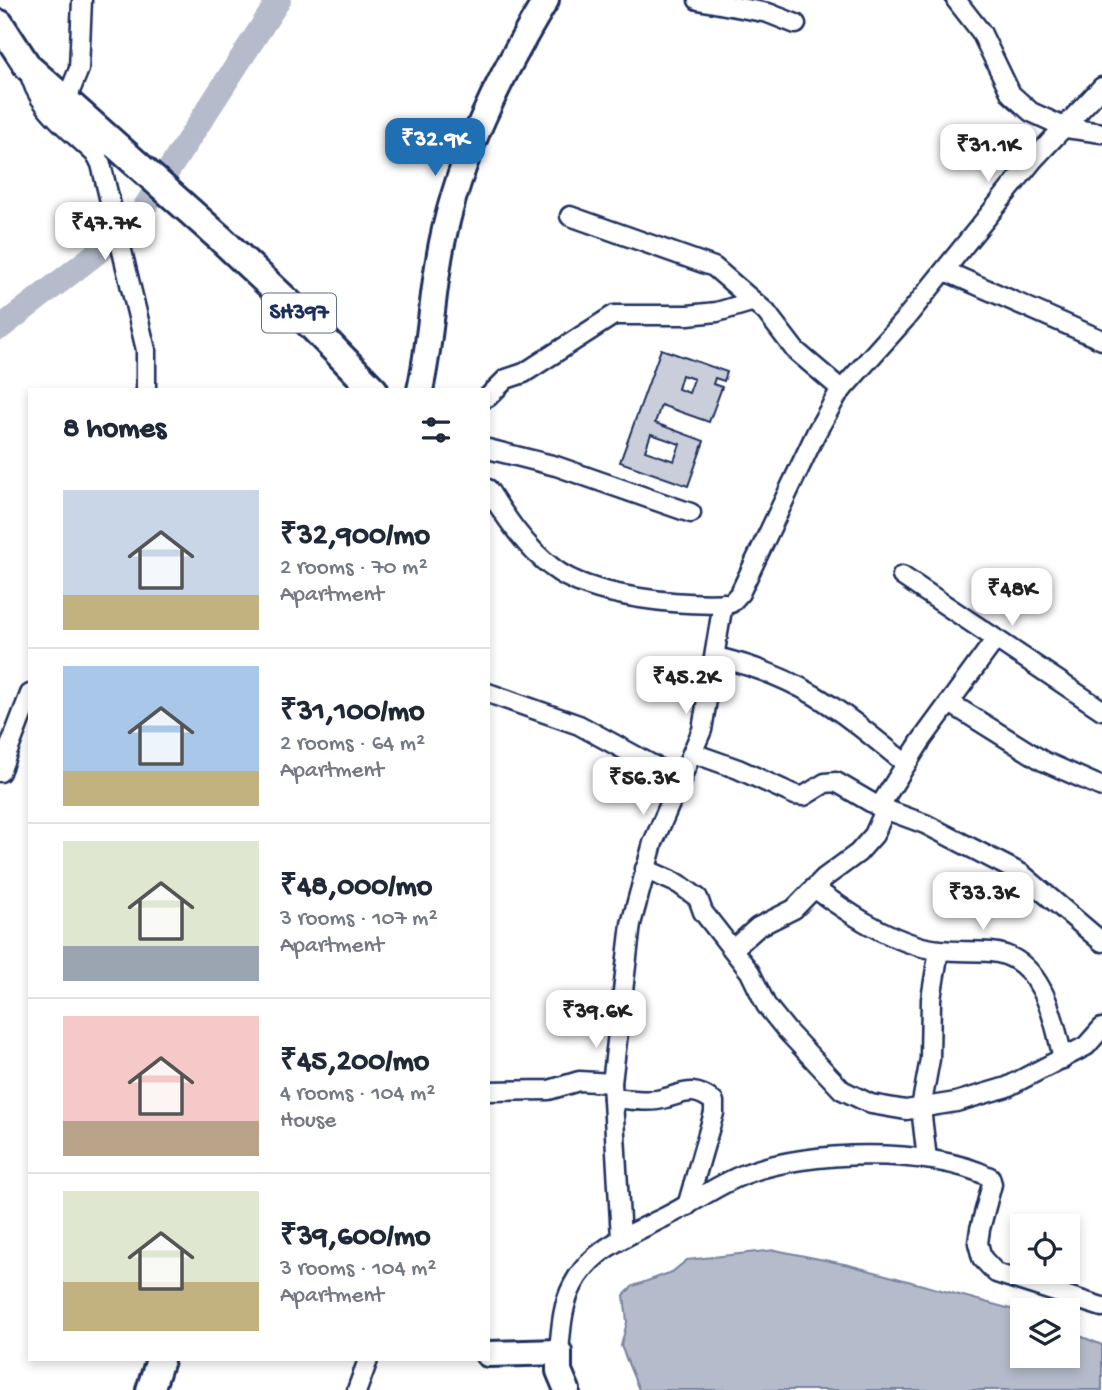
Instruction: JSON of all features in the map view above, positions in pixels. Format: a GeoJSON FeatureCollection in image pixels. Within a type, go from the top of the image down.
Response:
{"type":"FeatureCollection","features":[{"type":"Feature","properties":{"kind":"main road"},"geometry":{"type":"LineString","coordinates":[[420,388],[433,290],[452,198],[489,102],[546,0]]}},
{"type":"Feature","properties":{"kind":"main road","name":"SH397"},"geometry":{"type":"LineString","coordinates":[[0,24],[17,58],[221,239],[372,388]]}},
{"type":"Feature","properties":{"kind":"main road"},"geometry":{"type":"LineString","coordinates":[[490,1354],[559,1352],[559,1371],[567,1390]]}},
{"type":"Feature","properties":{"kind":"main road"},"geometry":{"type":"LineString","coordinates":[[150,1390],[160,1361]]}},
{"type":"Feature","properties":{"kind":"street"},"geometry":{"type":"LineString","coordinates":[[73,108],[79,69],[82,0]]}},
{"type":"Feature","properties":{"kind":"street"},"geometry":{"type":"LineString","coordinates":[[698,0],[768,13],[796,24]]}},
{"type":"Feature","properties":{"kind":"street"},"geometry":{"type":"LineString","coordinates":[[956,0],[981,32],[1011,94],[1031,112],[1066,128],[1102,133]]}},
{"type":"Feature","properties":{"kind":"street"},"geometry":{"type":"LineString","coordinates":[[17,58],[44,104],[97,156],[101,164],[146,350],[146,388]]}},
{"type":"Feature","properties":{"kind":"street"},"geometry":{"type":"LineString","coordinates":[[490,492],[528,545],[554,570],[585,584],[645,598],[704,605],[732,603],[740,593],[816,433],[842,390],[945,271],[1034,159],[1102,87]]}},
{"type":"Feature","properties":{"kind":"street"},"geometry":{"type":"LineString","coordinates":[[570,216],[714,267],[751,302],[766,312],[794,350],[842,390]]}},
{"type":"Feature","properties":{"kind":"street"},"geometry":{"type":"LineString","coordinates":[[945,271],[1102,340]]}},
{"type":"Feature","properties":{"kind":"street"},"geometry":{"type":"LineString","coordinates":[[490,395],[506,379],[524,373],[614,315],[688,315],[717,312],[751,302]]}},
{"type":"Feature","properties":{"kind":"street"},"geometry":{"type":"LineString","coordinates":[[490,450],[556,466],[691,513]]}},
{"type":"Feature","properties":{"kind":"street"},"geometry":{"type":"LineString","coordinates":[[902,576],[1102,710]]}},
{"type":"Feature","properties":{"kind":"street"},"geometry":{"type":"LineString","coordinates":[[621,1238],[612,1091],[631,924],[645,869],[662,821],[682,781],[702,730],[723,603]]}},
{"type":"Feature","properties":{"kind":"street"},"geometry":{"type":"LineString","coordinates":[[733,949],[758,927],[794,909],[814,888],[858,853],[874,835],[883,808],[906,764],[995,640]]}},
{"type":"Feature","properties":{"kind":"street"},"geometry":{"type":"LineString","coordinates":[[717,643],[759,667],[822,697],[906,764]]}},
{"type":"Feature","properties":{"kind":"street"},"geometry":{"type":"LineString","coordinates":[[490,694],[579,725],[682,781]]}},
{"type":"Feature","properties":{"kind":"street"},"geometry":{"type":"LineString","coordinates":[[0,772],[28,699]]}},
{"type":"Feature","properties":{"kind":"street"},"geometry":{"type":"LineString","coordinates":[[950,702],[1043,761],[1102,787]]}},
{"type":"Feature","properties":{"kind":"street"},"geometry":{"type":"LineString","coordinates":[[693,753],[738,769],[795,795],[804,796],[825,783],[836,782],[883,808],[925,824],[1022,874],[1102,942]]}},
{"type":"Feature","properties":{"kind":"street"},"geometry":{"type":"LineString","coordinates":[[645,869],[679,884],[698,898],[703,912],[750,972],[766,1005],[810,1059],[842,1090],[871,1104],[906,1110],[956,1102],[1007,1087],[1086,1046],[1102,1028]]}},
{"type":"Feature","properties":{"kind":"street"},"geometry":{"type":"LineString","coordinates":[[814,888],[890,936],[939,950],[994,952],[1010,957],[1031,973],[1046,996],[1063,1059]]}},
{"type":"Feature","properties":{"kind":"street"},"geometry":{"type":"LineString","coordinates":[[927,1159],[920,1108],[930,1059],[931,999],[939,950]]}},
{"type":"Feature","properties":{"kind":"street"},"geometry":{"type":"LineString","coordinates":[[490,1091],[549,1090],[579,1081],[657,1100],[685,1091],[706,1096],[714,1102],[714,1114],[687,1206]]}},
{"type":"Feature","properties":{"kind":"street"},"geometry":{"type":"LineString","coordinates":[[559,1352],[564,1307],[573,1284],[593,1258],[621,1238],[687,1206],[713,1189],[746,1174],[788,1162],[895,1156],[927,1159],[976,1170],[990,1177],[992,1184],[978,1243],[982,1258],[996,1273],[1102,1307]]}},
{"type":"Feature","properties":{"kind":"street"},"geometry":{"type":"LineString","coordinates":[[357,1390],[368,1361]]}},
{"type":"Feature","properties":{"kind":"water"},"geometry":{"type":"Polygon","coordinates":[[[775,1250],[849,1265],[1010,1309],[1010,1368],[1080,1368],[1080,1336],[1102,1345],[1102,1390],[639,1390],[621,1346],[627,1322],[624,1295],[633,1286],[672,1272],[687,1260],[775,1250]]]}},
{"type":"Feature","properties":{"kind":"building"},"geometry":{"type":"Polygon","coordinates":[[[661,349],[727,372],[724,381],[715,378],[713,384],[722,387],[709,422],[661,405],[655,423],[704,441],[688,486],[620,462],[661,349]],[[682,375],[678,389],[689,393],[694,379],[682,375]],[[651,434],[645,451],[674,461],[680,444],[651,434]]]}},
{"type":"Feature","properties":{"kind":"waterway"},"geometry":{"type":"LineString","coordinates":[[0,328],[133,225],[279,0]]}}]}
